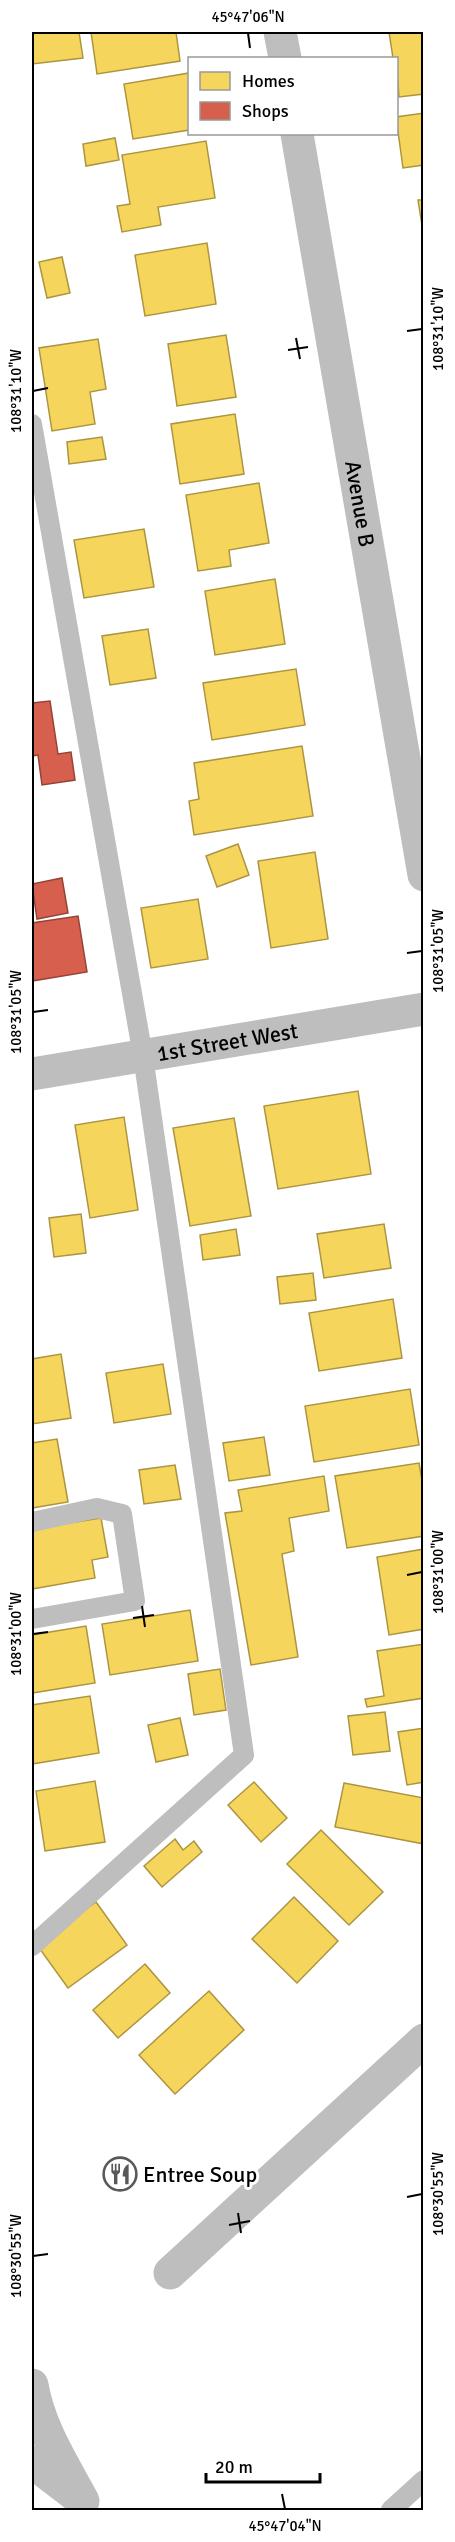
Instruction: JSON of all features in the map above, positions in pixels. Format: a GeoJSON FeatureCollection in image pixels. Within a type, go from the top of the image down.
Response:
{"type":"FeatureCollection","features":[{"type":"Feature","properties":{"kind":"main road"},"geometry":{"type":"LineString","coordinates":[[32,2385],[35,2403],[51,2442],[88,2506]]}},
{"type":"Feature","properties":{"kind":"main road"},"geometry":{"type":"LineString","coordinates":[[32,2462],[88,2506]]}},
{"type":"Feature","properties":{"kind":"street"},"geometry":{"type":"LineString","coordinates":[[280,32],[285,57]]}},
{"type":"Feature","properties":{"kind":"street","name":"Avenue B"},"geometry":{"type":"LineString","coordinates":[[297,135],[423,875]]}},
{"type":"Feature","properties":{"kind":"street","name":"1st Street West"},"geometry":{"type":"LineString","coordinates":[[32,1074],[423,1009]]}},
{"type":"Feature","properties":{"kind":"street"},"geometry":{"type":"LineString","coordinates":[[170,2273],[423,2040]]}},
{"type":"Feature","properties":{"kind":"lane"},"geometry":{"type":"LineString","coordinates":[[32,424],[143,1056],[244,1755],[32,1946]]}},
{"type":"Feature","properties":{"kind":"lane"},"geometry":{"type":"LineString","coordinates":[[32,1522],[97,1508],[122,1514],[135,1601],[32,1619]]}},
{"type":"Feature","properties":{"kind":"lane"},"geometry":{"type":"LineString","coordinates":[[391,2511],[423,2480]]}},
{"type":"Feature","properties":{"kind":"building: Homes"},"geometry":{"type":"Polygon","coordinates":[[[32,32],[79,32],[83,58],[32,64],[32,32]]]}},
{"type":"Feature","properties":{"kind":"building: Homes"},"geometry":{"type":"Polygon","coordinates":[[[91,32],[176,32],[180,61],[97,74],[91,32]]]}},
{"type":"Feature","properties":{"kind":"building: Homes"},"geometry":{"type":"Polygon","coordinates":[[[389,32],[424,32],[424,94],[399,97],[398,57],[393,57],[389,32]]]}},
{"type":"Feature","properties":{"kind":"building: Homes"},"geometry":{"type":"Polygon","coordinates":[[[188,73],[188,130],[133,139],[124,84],[188,73]]]}},
{"type":"Feature","properties":{"kind":"building: Homes"},"geometry":{"type":"Polygon","coordinates":[[[424,113],[424,165],[403,168],[398,117],[424,113]]]}},
{"type":"Feature","properties":{"kind":"building: Homes"},"geometry":{"type":"Polygon","coordinates":[[[115,138],[119,160],[86,166],[83,144],[115,138]]]}},
{"type":"Feature","properties":{"kind":"building: Homes"},"geometry":{"type":"Polygon","coordinates":[[[206,141],[215,198],[158,207],[161,225],[122,232],[117,206],[130,204],[122,155],[206,141]]]}},
{"type":"Feature","properties":{"kind":"building: Homes"},"geometry":{"type":"Polygon","coordinates":[[[418,200],[424,200],[424,238],[418,200]]]}},
{"type":"Feature","properties":{"kind":"building: Homes"},"geometry":{"type":"Polygon","coordinates":[[[207,243],[216,304],[145,316],[135,255],[207,243]]]}},
{"type":"Feature","properties":{"kind":"building: Homes"},"geometry":{"type":"Polygon","coordinates":[[[62,257],[70,293],[47,298],[39,262],[62,257]]]}},
{"type":"Feature","properties":{"kind":"building: Homes"},"geometry":{"type":"Polygon","coordinates":[[[226,335],[236,397],[177,406],[168,344],[226,335]]]}},
{"type":"Feature","properties":{"kind":"building: Homes"},"geometry":{"type":"Polygon","coordinates":[[[98,339],[106,389],[90,392],[95,424],[52,431],[39,348],[98,339]]]}},
{"type":"Feature","properties":{"kind":"building: Homes"},"geometry":{"type":"Polygon","coordinates":[[[235,414],[244,474],[180,484],[171,424],[235,414]]]}},
{"type":"Feature","properties":{"kind":"building: Homes"},"geometry":{"type":"Polygon","coordinates":[[[102,437],[106,459],[69,464],[67,442],[102,437]]]}},
{"type":"Feature","properties":{"kind":"building: Homes"},"geometry":{"type":"Polygon","coordinates":[[[259,483],[269,543],[229,550],[231,566],[198,571],[186,495],[259,483]]]}},
{"type":"Feature","properties":{"kind":"building: Homes"},"geometry":{"type":"Polygon","coordinates":[[[144,529],[154,587],[84,598],[74,540],[144,529]]]}},
{"type":"Feature","properties":{"kind":"building: Homes"},"geometry":{"type":"Polygon","coordinates":[[[275,579],[285,644],[215,655],[205,591],[275,579]]]}},
{"type":"Feature","properties":{"kind":"building: Homes"},"geometry":{"type":"Polygon","coordinates":[[[148,629],[156,678],[110,685],[102,636],[148,629]]]}},
{"type":"Feature","properties":{"kind":"building: Homes"},"geometry":{"type":"Polygon","coordinates":[[[296,669],[305,725],[212,740],[203,683],[296,669]]]}},
{"type":"Feature","properties":{"kind":"building: Homes"},"geometry":{"type":"Polygon","coordinates":[[[302,746],[313,816],[194,835],[189,801],[199,799],[194,763],[302,746]]]}},
{"type":"Feature","properties":{"kind":"building: Homes"},"geometry":{"type":"Polygon","coordinates":[[[238,844],[249,875],[217,887],[206,856],[238,844]]]}},
{"type":"Feature","properties":{"kind":"building: Homes"},"geometry":{"type":"Polygon","coordinates":[[[315,852],[328,939],[271,948],[258,861],[315,852]]]}},
{"type":"Feature","properties":{"kind":"building: Homes"},"geometry":{"type":"Polygon","coordinates":[[[198,899],[208,959],[151,968],[141,908],[198,899]]]}},
{"type":"Feature","properties":{"kind":"building: Homes"},"geometry":{"type":"Polygon","coordinates":[[[358,1091],[371,1174],[278,1189],[264,1106],[358,1091]]]}},
{"type":"Feature","properties":{"kind":"building: Homes"},"geometry":{"type":"Polygon","coordinates":[[[124,1117],[138,1210],[90,1218],[75,1125],[124,1117]]]}},
{"type":"Feature","properties":{"kind":"building: Homes"},"geometry":{"type":"Polygon","coordinates":[[[234,1118],[251,1216],[190,1226],[173,1128],[234,1118]]]}},
{"type":"Feature","properties":{"kind":"building: Homes"},"geometry":{"type":"Polygon","coordinates":[[[81,1214],[86,1253],[54,1257],[49,1218],[81,1214]]]}},
{"type":"Feature","properties":{"kind":"building: Homes"},"geometry":{"type":"Polygon","coordinates":[[[384,1224],[391,1268],[324,1278],[317,1234],[384,1224]]]}},
{"type":"Feature","properties":{"kind":"building: Homes"},"geometry":{"type":"Polygon","coordinates":[[[236,1229],[240,1255],[203,1260],[200,1235],[236,1229]]]}},
{"type":"Feature","properties":{"kind":"building: Homes"},"geometry":{"type":"Polygon","coordinates":[[[313,1273],[316,1300],[280,1304],[277,1277],[313,1273]]]}},
{"type":"Feature","properties":{"kind":"building: Homes"},"geometry":{"type":"Polygon","coordinates":[[[393,1299],[402,1358],[319,1371],[309,1313],[393,1299]]]}},
{"type":"Feature","properties":{"kind":"building: Homes"},"geometry":{"type":"Polygon","coordinates":[[[61,1354],[71,1418],[32,1424],[32,1359],[61,1354]]]}},
{"type":"Feature","properties":{"kind":"building: Homes"},"geometry":{"type":"Polygon","coordinates":[[[163,1364],[171,1414],[114,1423],[106,1373],[163,1364]]]}},
{"type":"Feature","properties":{"kind":"building: Homes"},"geometry":{"type":"Polygon","coordinates":[[[410,1389],[419,1445],[314,1462],[305,1406],[410,1389]]]}},
{"type":"Feature","properties":{"kind":"building: Homes"},"geometry":{"type":"Polygon","coordinates":[[[264,1437],[270,1475],[229,1481],[223,1443],[264,1437]]]}},
{"type":"Feature","properties":{"kind":"building: Homes"},"geometry":{"type":"Polygon","coordinates":[[[57,1439],[68,1502],[32,1508],[32,1443],[57,1439]]]}},
{"type":"Feature","properties":{"kind":"building: Homes"},"geometry":{"type":"Polygon","coordinates":[[[419,1463],[424,1492],[424,1536],[347,1548],[335,1476],[419,1463]]]}},
{"type":"Feature","properties":{"kind":"building: Homes"},"geometry":{"type":"Polygon","coordinates":[[[175,1465],[181,1499],[144,1504],[139,1470],[175,1465]]]}},
{"type":"Feature","properties":{"kind":"building: Homes"},"geometry":{"type":"Polygon","coordinates":[[[324,1476],[329,1511],[289,1518],[294,1551],[282,1554],[298,1657],[251,1665],[225,1513],[242,1511],[238,1490],[324,1476]]]}},
{"type":"Feature","properties":{"kind":"building: Homes"},"geometry":{"type":"Polygon","coordinates":[[[101,1518],[108,1557],[92,1560],[95,1578],[32,1589],[32,1529],[101,1518]]]}},
{"type":"Feature","properties":{"kind":"building: Homes"},"geometry":{"type":"Polygon","coordinates":[[[424,1549],[424,1629],[389,1635],[377,1557],[424,1549]]]}},
{"type":"Feature","properties":{"kind":"building: Homes"},"geometry":{"type":"Polygon","coordinates":[[[190,1610],[198,1661],[110,1675],[102,1624],[190,1610]]]}},
{"type":"Feature","properties":{"kind":"building: Homes"},"geometry":{"type":"Polygon","coordinates":[[[86,1626],[95,1683],[32,1693],[32,1635],[86,1626]]]}},
{"type":"Feature","properties":{"kind":"building: Homes"},"geometry":{"type":"Polygon","coordinates":[[[424,1644],[424,1698],[367,1707],[365,1699],[384,1696],[377,1651],[424,1644]]]}},
{"type":"Feature","properties":{"kind":"building: Homes"},"geometry":{"type":"Polygon","coordinates":[[[220,1669],[226,1710],[194,1715],[188,1674],[220,1669]]]}},
{"type":"Feature","properties":{"kind":"building: Homes"},"geometry":{"type":"Polygon","coordinates":[[[90,1696],[99,1753],[32,1764],[32,1705],[90,1696]]]}},
{"type":"Feature","properties":{"kind":"building: Homes"},"geometry":{"type":"Polygon","coordinates":[[[385,1712],[390,1751],[353,1755],[348,1716],[385,1712]]]}},
{"type":"Feature","properties":{"kind":"building: Homes"},"geometry":{"type":"Polygon","coordinates":[[[180,1718],[188,1755],[156,1762],[148,1725],[180,1718]]]}},
{"type":"Feature","properties":{"kind":"building: Homes"},"geometry":{"type":"Polygon","coordinates":[[[424,1728],[424,1782],[407,1785],[398,1732],[424,1728]]]}},
{"type":"Feature","properties":{"kind":"building: Homes"},"geometry":{"type":"Polygon","coordinates":[[[95,1781],[105,1842],[45,1851],[36,1791],[95,1781]]]}},
{"type":"Feature","properties":{"kind":"building: Homes"},"geometry":{"type":"Polygon","coordinates":[[[254,1782],[287,1818],[261,1842],[228,1805],[254,1782]]]}},
{"type":"Feature","properties":{"kind":"building: Homes"},"geometry":{"type":"Polygon","coordinates":[[[344,1783],[424,1798],[424,1844],[335,1827],[344,1783]]]}},
{"type":"Feature","properties":{"kind":"building: Homes"},"geometry":{"type":"Polygon","coordinates":[[[321,1830],[383,1892],[349,1925],[287,1864],[321,1830]]]}},
{"type":"Feature","properties":{"kind":"building: Homes"},"geometry":{"type":"Polygon","coordinates":[[[175,1839],[183,1850],[194,1841],[202,1852],[162,1887],[144,1866],[175,1839]]]}},
{"type":"Feature","properties":{"kind":"building: Homes"},"geometry":{"type":"Polygon","coordinates":[[[294,1897],[338,1941],[297,1983],[252,1939],[294,1897]]]}},
{"type":"Feature","properties":{"kind":"building: Homes"},"geometry":{"type":"Polygon","coordinates":[[[96,1902],[127,1945],[68,1988],[37,1945],[96,1902]]]}},
{"type":"Feature","properties":{"kind":"building: Homes"},"geometry":{"type":"Polygon","coordinates":[[[145,1964],[170,1993],[118,2038],[93,2010],[145,1964]]]}},
{"type":"Feature","properties":{"kind":"building: Homes"},"geometry":{"type":"Polygon","coordinates":[[[209,1991],[244,2030],[175,2094],[139,2055],[209,1991]]]}},
{"type":"Feature","properties":{"kind":"building: Shops"},"geometry":{"type":"Polygon","coordinates":[[[50,701],[58,754],[71,752],[75,780],[42,785],[38,755],[32,756],[32,703],[50,701]]]}},
{"type":"Feature","properties":{"kind":"building: Shops"},"geometry":{"type":"Polygon","coordinates":[[[62,878],[68,913],[37,919],[32,884],[62,878]]]}},
{"type":"Feature","properties":{"kind":"building: Shops"},"geometry":{"type":"Polygon","coordinates":[[[78,916],[87,972],[32,981],[32,923],[78,916]]]}},
{"type":"Feature","properties":{"kind":"place","name":"Entree Soup"},"geometry":{"type":"Point","coordinates":[120,2174]}}]}
